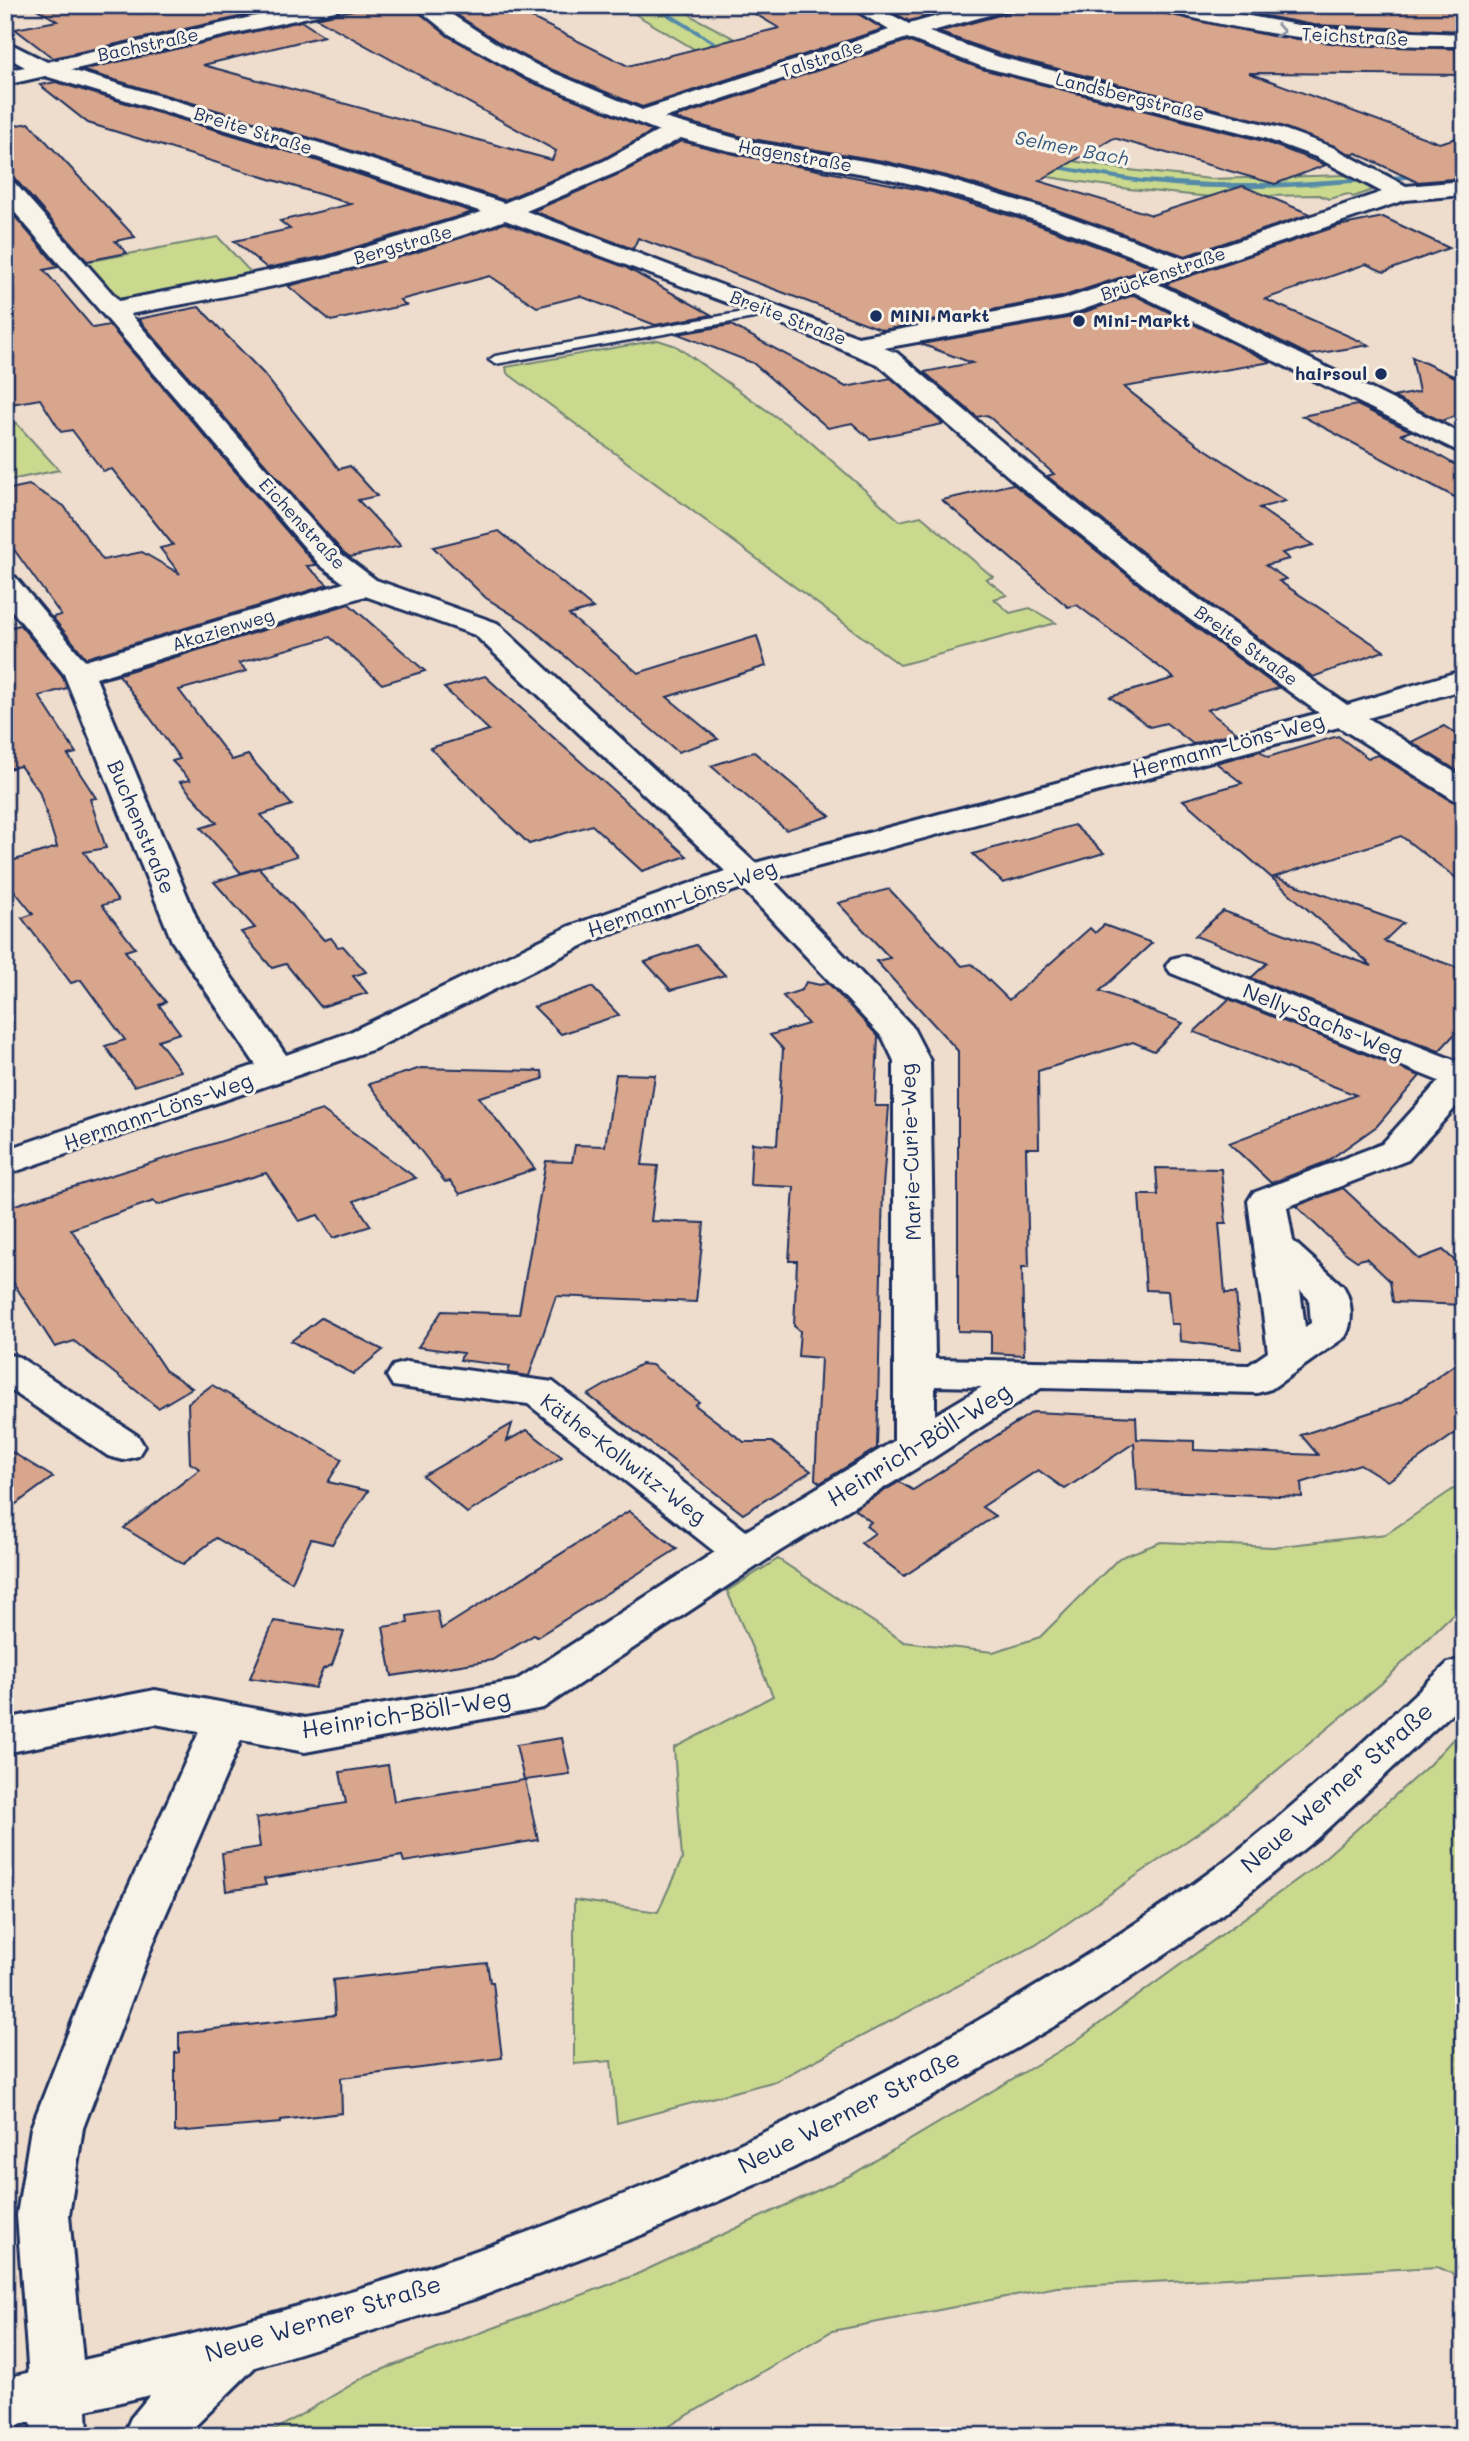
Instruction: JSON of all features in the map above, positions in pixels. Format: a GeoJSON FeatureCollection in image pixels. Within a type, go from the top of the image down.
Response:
{"type":"FeatureCollection","features":[{"type":"Feature","properties":{"kind":"street","name":"Bachstraße"},"geometry":{"type":"LineString","coordinates":[[42,68],[335,5]]}},
{"type":"Feature","properties":{"kind":"street","name":"Hagenstraße"},"geometry":{"type":"LineString","coordinates":[[423,5],[458,32],[553,81],[678,130],[746,148],[900,175],[978,195],[1111,239],[1184,267]]}},
{"type":"Feature","properties":{"kind":"street","name":"Landsbergstraße"},"geometry":{"type":"LineString","coordinates":[[857,5],[907,31],[991,62],[1272,133],[1324,152],[1386,180]]}},
{"type":"Feature","properties":{"kind":"street","name":"Talstraße"},"geometry":{"type":"LineString","coordinates":[[643,117],[907,31],[1003,5]]}},
{"type":"Feature","properties":{"kind":"street","name":"Teichstraße"},"geometry":{"type":"LineString","coordinates":[[1166,5],[1215,20],[1295,34],[1382,41],[1464,40]]}},
{"type":"Feature","properties":{"kind":"street","name":"Breite Straße"},"geometry":{"type":"LineString","coordinates":[[5,47],[42,68],[316,149],[509,213],[772,311],[888,359],[1026,476],[1173,594],[1343,716],[1464,792]]}},
{"type":"Feature","properties":{"kind":"street"},"geometry":{"type":"LineString","coordinates":[[5,78],[42,68]]}},
{"type":"Feature","properties":{"kind":"street","name":"Bergstraße"},"geometry":{"type":"LineString","coordinates":[[111,310],[282,278],[391,250],[509,213],[603,171],[678,130]]}},
{"type":"Feature","properties":{"kind":"street","name":"Brückenstraße"},"geometry":{"type":"LineString","coordinates":[[858,345],[1057,309],[1184,267],[1386,180],[1464,188]]}},
{"type":"Feature","properties":{"kind":"street","name":"Eichenstraße"},"geometry":{"type":"LineString","coordinates":[[5,186],[330,559],[366,586],[486,629],[748,875]]}},
{"type":"Feature","properties":{"kind":"street"},"geometry":{"type":"LineString","coordinates":[[1135,283],[1368,396],[1464,446]]}},
{"type":"Feature","properties":{"kind":"street","name":"Buchenstraße"},"geometry":{"type":"LineString","coordinates":[[5,583],[79,673],[84,692],[188,941],[279,1071]]}},
{"type":"Feature","properties":{"kind":"street","name":"Akazienweg"},"geometry":{"type":"LineString","coordinates":[[79,673],[366,586]]}},
{"type":"Feature","properties":{"kind":"street","name":"Hermann-Löns-Weg"},"geometry":{"type":"LineString","coordinates":[[5,1163],[361,1041],[582,933],[663,902],[748,875],[1343,716],[1464,679]]}},
{"type":"Feature","properties":{"kind":"street","name":"Marie-Curie-Weg"},"geometry":{"type":"LineString","coordinates":[[748,875],[899,1034],[912,1061],[915,1450]]}},
{"type":"Feature","properties":{"kind":"street","name":"Nelly-Sachs-Weg"},"geometry":{"type":"LineString","coordinates":[[1184,966],[1463,1076]]}},
{"type":"Feature","properties":{"kind":"street","name":"Heinrich-Böll-Weg"},"geometry":{"type":"LineString","coordinates":[[915,1372],[1257,1379],[1331,1328],[1329,1295],[1274,1245],[1267,1201],[1395,1152],[1463,1076]]}},
{"type":"Feature","properties":{"kind":"street"},"geometry":{"type":"LineString","coordinates":[[5,1367],[123,1446]]}},
{"type":"Feature","properties":{"kind":"street","name":"Heinrich-Böll-Weg"},"geometry":{"type":"LineString","coordinates":[[5,1736],[155,1707],[305,1735],[527,1696],[746,1554],[1033,1374]]}},
{"type":"Feature","properties":{"kind":"street","name":"Käthe-Kollwitz-Weg"},"geometry":{"type":"LineString","coordinates":[[407,1376],[539,1392],[746,1554]]}},
{"type":"Feature","properties":{"kind":"street","name":"Neue Werner Straße"},"geometry":{"type":"LineString","coordinates":[[5,2403],[59,2414],[238,2347],[340,2318],[566,2242],[802,2141],[1005,2032],[1195,1908],[1282,1841],[1464,1675]]}},
{"type":"Feature","properties":{"kind":"street"},"geometry":{"type":"LineString","coordinates":[[59,2414],[43,2215],[57,2128],[127,1946],[227,1720]]}},
{"type":"Feature","properties":{"kind":"street"},"geometry":{"type":"LineString","coordinates":[[151,2436],[164,2419],[238,2347]]}},
{"type":"Feature","properties":{"kind":"lane"},"geometry":{"type":"LineString","coordinates":[[495,360],[772,311]]}},
{"type":"Feature","properties":{"kind":"green space"},"geometry":{"type":"Polygon","coordinates":[[[635,5],[681,5],[693,17],[783,64],[756,74],[701,53],[635,14],[635,5]]]}},
{"type":"Feature","properties":{"kind":"green space"},"geometry":{"type":"Polygon","coordinates":[[[803,71],[1036,155],[1129,170],[1211,179],[1346,175],[1373,190],[1353,197],[1348,194],[1329,199],[1319,195],[1211,197],[1048,177],[969,157],[768,82],[803,71]]]}},
{"type":"Feature","properties":{"kind":"green space"},"geometry":{"type":"Polygon","coordinates":[[[218,237],[255,277],[134,299],[116,298],[86,262],[218,237]]]}},
{"type":"Feature","properties":{"kind":"green space"},"geometry":{"type":"Polygon","coordinates":[[[658,340],[676,346],[806,438],[900,521],[921,516],[993,577],[986,579],[1007,595],[994,599],[1010,613],[1030,608],[1056,623],[900,665],[507,373],[506,367],[658,340]]]}},
{"type":"Feature","properties":{"kind":"green space"},"geometry":{"type":"Polygon","coordinates":[[[17,423],[59,470],[5,481],[5,425],[17,423]]]}},
{"type":"Feature","properties":{"kind":"green space"},"geometry":{"type":"Polygon","coordinates":[[[1464,1482],[1464,1603],[1381,1684],[1217,1820],[1036,1945],[776,2081],[617,2123],[611,2061],[574,2064],[574,1900],[658,1912],[682,1859],[674,1748],[773,1696],[727,1591],[778,1559],[904,1642],[993,1652],[1040,1637],[1119,1558],[1161,1542],[1273,1547],[1386,1534],[1464,1482]]]}},
{"type":"Feature","properties":{"kind":"green space"},"geometry":{"type":"Polygon","coordinates":[[[1464,1727],[1464,2279],[1438,2267],[1057,2287],[832,2331],[652,2436],[265,2436],[368,2375],[635,2275],[851,2175],[1073,2043],[1313,1868],[1428,1766],[1464,1727]]]}},
{"type":"Feature","properties":{"kind":"building"},"geometry":{"type":"Polygon","coordinates":[[[30,5],[276,5],[280,8],[53,58],[15,29],[57,21],[30,5]]]}},
{"type":"Feature","properties":{"kind":"building"},"geometry":{"type":"Polygon","coordinates":[[[376,5],[410,5],[448,36],[526,80],[653,131],[603,159],[504,200],[324,142],[81,70],[301,21],[324,36],[203,65],[552,160],[556,151],[316,18],[376,5]]]}},
{"type":"Feature","properties":{"kind":"building"},"geometry":{"type":"Polygon","coordinates":[[[442,5],[506,5],[628,66],[779,28],[740,5],[844,5],[883,29],[642,107],[543,66],[503,45],[442,5]]]}},
{"type":"Feature","properties":{"kind":"building"},"geometry":{"type":"Polygon","coordinates":[[[879,5],[967,5],[909,21],[879,5]]]}},
{"type":"Feature","properties":{"kind":"building"},"geometry":{"type":"Polygon","coordinates":[[[1015,5],[1154,5],[1158,12],[1272,36],[1348,45],[1464,49],[1464,75],[1249,73],[1439,143],[1464,136],[1464,178],[1417,182],[1356,153],[1353,155],[1281,126],[1000,54],[938,32],[1011,12],[1015,5]]]}},
{"type":"Feature","properties":{"kind":"building"},"geometry":{"type":"Polygon","coordinates":[[[1207,5],[1464,5],[1464,31],[1314,25],[1207,5]]]}},
{"type":"Feature","properties":{"kind":"building"},"geometry":{"type":"Polygon","coordinates":[[[907,41],[982,69],[1263,141],[1326,165],[1275,184],[1114,138],[1039,181],[1152,215],[1243,186],[1310,214],[1185,256],[1054,209],[947,176],[883,161],[747,138],[673,118],[907,41]]]}},
{"type":"Feature","properties":{"kind":"building"},"geometry":{"type":"Polygon","coordinates":[[[56,82],[306,157],[473,212],[326,256],[267,268],[234,241],[290,229],[280,221],[351,204],[88,123],[40,85],[56,82]]]}},
{"type":"Feature","properties":{"kind":"building"},"geometry":{"type":"Polygon","coordinates":[[[29,123],[135,237],[115,241],[127,253],[87,261],[15,179],[5,177],[5,127],[29,123]]]}},
{"type":"Feature","properties":{"kind":"building"},"geometry":{"type":"Polygon","coordinates":[[[681,141],[734,154],[932,192],[1031,222],[1153,267],[1061,297],[883,330],[638,238],[633,249],[533,211],[621,173],[681,141]]]}},
{"type":"Feature","properties":{"kind":"building"},"geometry":{"type":"Polygon","coordinates":[[[5,205],[58,267],[44,270],[93,328],[109,325],[316,565],[307,566],[328,585],[86,658],[52,617],[61,615],[5,537],[5,490],[29,485],[64,506],[103,560],[142,552],[180,574],[160,548],[173,545],[112,469],[103,471],[72,430],[61,432],[40,399],[5,405],[5,205]]]}},
{"type":"Feature","properties":{"kind":"building"},"geometry":{"type":"Polygon","coordinates":[[[1383,217],[1449,248],[1384,272],[1366,264],[1265,299],[1369,345],[1309,355],[1165,284],[1338,226],[1383,217]]]}},
{"type":"Feature","properties":{"kind":"building"},"geometry":{"type":"Polygon","coordinates":[[[505,223],[625,267],[712,315],[655,325],[580,296],[537,307],[490,276],[400,300],[406,305],[331,321],[288,286],[414,253],[505,223]]]}},
{"type":"Feature","properties":{"kind":"building"},"geometry":{"type":"Polygon","coordinates":[[[1134,295],[1271,362],[1124,387],[1196,443],[1285,501],[1259,508],[1313,545],[1282,553],[1289,559],[1266,565],[1286,579],[1279,581],[1384,651],[1313,677],[1185,586],[1047,476],[1054,474],[987,415],[977,417],[924,372],[972,363],[921,344],[1067,318],[1134,295]]]}},
{"type":"Feature","properties":{"kind":"building"},"geometry":{"type":"Polygon","coordinates":[[[199,307],[263,373],[339,469],[350,466],[377,496],[358,500],[401,546],[350,557],[342,551],[138,319],[199,307]]]}},
{"type":"Feature","properties":{"kind":"building"},"geometry":{"type":"Polygon","coordinates":[[[731,325],[846,387],[891,378],[943,424],[870,439],[852,423],[828,428],[753,363],[678,334],[731,325]]]}},
{"type":"Feature","properties":{"kind":"building"},"geometry":{"type":"Polygon","coordinates":[[[1412,357],[1464,381],[1464,413],[1441,421],[1393,397],[1419,392],[1412,357]]]}},
{"type":"Feature","properties":{"kind":"building"},"geometry":{"type":"Polygon","coordinates":[[[1357,405],[1411,431],[1402,434],[1464,470],[1464,502],[1302,416],[1357,405]]]}},
{"type":"Feature","properties":{"kind":"building"},"geometry":{"type":"Polygon","coordinates":[[[1013,484],[1161,602],[1279,688],[1207,710],[1236,732],[1193,744],[1166,723],[1150,727],[1110,697],[1174,678],[1077,605],[1068,607],[942,500],[1013,484]]]}},
{"type":"Feature","properties":{"kind":"building"},"geometry":{"type":"Polygon","coordinates":[[[499,531],[593,608],[569,615],[638,673],[757,636],[766,666],[667,697],[718,739],[678,752],[526,623],[486,598],[433,547],[499,531]]]}},
{"type":"Feature","properties":{"kind":"building"},"geometry":{"type":"Polygon","coordinates":[[[349,604],[425,671],[382,684],[330,637],[239,663],[247,671],[179,690],[232,760],[248,755],[292,805],[261,815],[297,856],[241,873],[201,828],[217,823],[180,782],[190,780],[172,761],[180,759],[119,675],[100,680],[349,604]]]}},
{"type":"Feature","properties":{"kind":"building"},"geometry":{"type":"Polygon","coordinates":[[[20,625],[62,675],[67,688],[39,696],[76,753],[68,755],[96,798],[90,799],[106,848],[84,852],[118,901],[102,905],[135,948],[125,951],[166,1002],[159,1005],[180,1033],[158,1040],[181,1071],[134,1086],[105,1046],[125,1040],[81,980],[71,983],[22,918],[33,914],[5,879],[5,863],[57,847],[39,791],[20,766],[5,770],[5,629],[20,625]]]}},
{"type":"Feature","properties":{"kind":"building"},"geometry":{"type":"Polygon","coordinates":[[[485,676],[687,856],[642,871],[592,825],[529,844],[430,748],[489,730],[444,688],[485,676]]]}},
{"type":"Feature","properties":{"kind":"building"},"geometry":{"type":"Polygon","coordinates":[[[1444,726],[1464,739],[1464,775],[1411,742],[1444,726]]]}},
{"type":"Feature","properties":{"kind":"building"},"geometry":{"type":"Polygon","coordinates":[[[1338,736],[1368,758],[1378,755],[1452,801],[1464,804],[1464,884],[1401,836],[1274,877],[1403,923],[1384,941],[1464,970],[1464,1024],[1439,1051],[1251,978],[1267,963],[1195,936],[1223,911],[1372,966],[1183,800],[1242,783],[1216,763],[1260,751],[1268,757],[1338,736]]]}},
{"type":"Feature","properties":{"kind":"building"},"geometry":{"type":"Polygon","coordinates":[[[754,752],[830,816],[786,830],[711,766],[754,752]]]}},
{"type":"Feature","properties":{"kind":"building"},"geometry":{"type":"Polygon","coordinates":[[[1074,825],[1104,853],[1003,883],[973,854],[1074,825]]]}},
{"type":"Feature","properties":{"kind":"building"},"geometry":{"type":"Polygon","coordinates":[[[259,868],[324,940],[331,938],[338,947],[343,946],[366,972],[353,976],[367,993],[321,1007],[286,964],[272,968],[241,932],[255,928],[214,882],[259,868]]]}},
{"type":"Feature","properties":{"kind":"building"},"geometry":{"type":"Polygon","coordinates":[[[889,889],[962,966],[972,964],[1009,1000],[1090,928],[1095,933],[1104,925],[1152,943],[1100,991],[1183,1023],[1154,1051],[1133,1042],[1038,1071],[1039,1148],[1026,1148],[1029,1267],[1022,1267],[1024,1355],[991,1353],[991,1332],[958,1331],[958,1051],[876,961],[890,958],[838,903],[889,889]]]}},
{"type":"Feature","properties":{"kind":"building"},"geometry":{"type":"Polygon","coordinates":[[[696,945],[725,975],[671,990],[645,962],[696,945]]]}},
{"type":"Feature","properties":{"kind":"building"},"geometry":{"type":"Polygon","coordinates":[[[806,982],[820,985],[828,983],[878,1036],[875,1106],[889,1106],[883,1186],[877,1448],[820,1483],[815,1479],[821,1358],[798,1356],[800,1331],[794,1326],[797,1261],[789,1261],[794,1187],[750,1185],[752,1143],[777,1145],[783,1049],[770,1035],[808,1024],[783,996],[802,990],[806,982]]]}},
{"type":"Feature","properties":{"kind":"building"},"geometry":{"type":"Polygon","coordinates":[[[592,987],[619,1015],[561,1034],[534,1007],[592,987]]]}},
{"type":"Feature","properties":{"kind":"building"},"geometry":{"type":"Polygon","coordinates":[[[1229,999],[1420,1076],[1377,1126],[1326,1162],[1271,1183],[1229,1143],[1356,1095],[1194,1032],[1229,999]]]}},
{"type":"Feature","properties":{"kind":"building"},"geometry":{"type":"Polygon","coordinates":[[[421,1068],[542,1071],[543,1079],[479,1097],[535,1169],[460,1194],[450,1181],[445,1182],[369,1084],[421,1068]]]}},
{"type":"Feature","properties":{"kind":"building"},"geometry":{"type":"Polygon","coordinates":[[[616,1074],[655,1075],[642,1165],[658,1166],[651,1221],[704,1223],[696,1302],[556,1296],[529,1376],[508,1373],[510,1366],[460,1360],[463,1353],[418,1347],[442,1311],[519,1314],[546,1161],[572,1162],[575,1145],[605,1146],[616,1074]]]}},
{"type":"Feature","properties":{"kind":"building"},"geometry":{"type":"Polygon","coordinates":[[[322,1110],[416,1178],[354,1201],[371,1226],[333,1238],[318,1215],[299,1221],[266,1173],[157,1205],[154,1201],[71,1229],[165,1370],[192,1388],[158,1408],[74,1341],[55,1347],[5,1270],[5,1208],[322,1110]]]}},
{"type":"Feature","properties":{"kind":"building"},"geometry":{"type":"Polygon","coordinates":[[[1156,1168],[1221,1169],[1226,1223],[1219,1223],[1225,1293],[1236,1293],[1241,1349],[1180,1341],[1179,1324],[1171,1324],[1168,1291],[1146,1290],[1139,1195],[1158,1195],[1156,1168]]]}},
{"type":"Feature","properties":{"kind":"building"},"geometry":{"type":"Polygon","coordinates":[[[1343,1188],[1419,1259],[1443,1250],[1464,1269],[1464,1305],[1393,1302],[1390,1281],[1366,1258],[1357,1261],[1343,1251],[1296,1206],[1343,1188]]]}},
{"type":"Feature","properties":{"kind":"building"},"geometry":{"type":"Polygon","coordinates":[[[321,1318],[383,1350],[353,1374],[291,1341],[321,1318]]]}},
{"type":"Feature","properties":{"kind":"building"},"geometry":{"type":"Polygon","coordinates":[[[1464,1358],[1464,1427],[1388,1481],[1360,1464],[1301,1483],[1302,1497],[1137,1490],[1134,1443],[1065,1489],[1038,1470],[982,1507],[995,1516],[904,1576],[861,1543],[875,1533],[866,1526],[871,1522],[854,1509],[899,1482],[913,1490],[1033,1412],[1136,1417],[1137,1439],[1194,1441],[1194,1450],[1318,1455],[1301,1435],[1402,1402],[1464,1358]]]}},
{"type":"Feature","properties":{"kind":"building"},"geometry":{"type":"Polygon","coordinates":[[[641,1364],[652,1365],[699,1402],[695,1405],[744,1442],[772,1442],[811,1471],[743,1514],[588,1395],[641,1364]]]}},
{"type":"Feature","properties":{"kind":"building"},"geometry":{"type":"Polygon","coordinates":[[[212,1385],[342,1459],[328,1482],[368,1491],[332,1544],[311,1539],[292,1582],[216,1538],[183,1564],[124,1528],[200,1469],[190,1463],[188,1403],[212,1385]]]}},
{"type":"Feature","properties":{"kind":"building"},"geometry":{"type":"Polygon","coordinates":[[[512,1424],[507,1441],[527,1430],[562,1457],[467,1513],[423,1476],[512,1424]]]}},
{"type":"Feature","properties":{"kind":"building"},"geometry":{"type":"Polygon","coordinates":[[[5,1448],[53,1477],[5,1512],[5,1448]]]}},
{"type":"Feature","properties":{"kind":"building"},"geometry":{"type":"Polygon","coordinates":[[[629,1511],[677,1549],[537,1637],[534,1635],[492,1660],[392,1676],[383,1627],[408,1623],[407,1616],[437,1611],[441,1629],[629,1511]]]}},
{"type":"Feature","properties":{"kind":"building"},"geometry":{"type":"Polygon","coordinates":[[[274,1621],[344,1632],[332,1665],[323,1669],[315,1688],[250,1678],[274,1621]]]}},
{"type":"Feature","properties":{"kind":"building"},"geometry":{"type":"Polygon","coordinates":[[[562,1738],[570,1774],[525,1780],[538,1840],[404,1862],[402,1856],[264,1879],[266,1885],[226,1891],[222,1853],[260,1847],[256,1818],[346,1803],[340,1772],[388,1765],[394,1801],[524,1780],[516,1745],[562,1738]]]}},
{"type":"Feature","properties":{"kind":"building"},"geometry":{"type":"Polygon","coordinates":[[[487,1963],[490,1982],[493,1982],[502,2058],[341,2078],[342,2113],[281,2120],[281,2123],[175,2132],[175,2053],[179,2052],[179,2033],[335,2015],[333,1980],[487,1963]]]}},
{"type":"Feature","properties":{"kind":"waterway","name":"Selmer Bach"},"geometry":{"type":"LineString","coordinates":[[665,5],[670,16],[728,51]]}},
{"type":"Feature","properties":{"kind":"waterway","name":"Selmer Bach"},"geometry":{"type":"LineString","coordinates":[[1045,165],[1176,184],[1280,185],[1420,176]]}},
{"type":"Feature","properties":{"kind":"place","name":"MiNi Markt"},"geometry":{"type":"Point","coordinates":[876,316]}},
{"type":"Feature","properties":{"kind":"place","name":"Mini-Markt"},"geometry":{"type":"Point","coordinates":[1079,321]}},
{"type":"Feature","properties":{"kind":"place","name":"hairsoul"},"geometry":{"type":"Point","coordinates":[1381,374]}}]}
